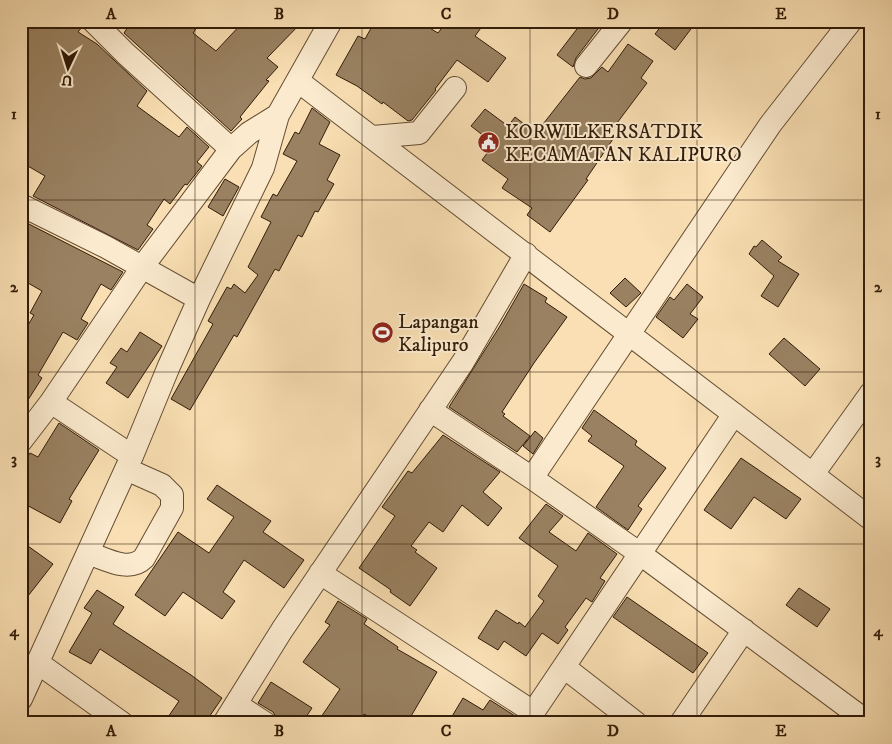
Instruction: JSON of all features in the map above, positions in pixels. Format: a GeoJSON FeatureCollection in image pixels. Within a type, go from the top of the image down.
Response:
{"type":"FeatureCollection","features":[{"type":"Feature","properties":{"kind":"street"},"geometry":{"type":"LineString","coordinates":[[93,21],[126,54],[231,149]]}},
{"type":"Feature","properties":{"kind":"street"},"geometry":{"type":"LineString","coordinates":[[21,699],[129,463],[199,299],[263,168],[278,115],[331,21]]}},
{"type":"Feature","properties":{"kind":"street"},"geometry":{"type":"LineString","coordinates":[[586,66],[622,21]]}},
{"type":"Feature","properties":{"kind":"street"},"geometry":{"type":"LineString","coordinates":[[532,478],[770,125],[851,21]]}},
{"type":"Feature","properties":{"kind":"street"},"geometry":{"type":"LineString","coordinates":[[298,81],[526,254],[628,335],[870,517]]}},
{"type":"Feature","properties":{"kind":"street"},"geometry":{"type":"LineString","coordinates":[[373,138],[418,133],[455,88]]}},
{"type":"Feature","properties":{"kind":"street"},"geometry":{"type":"LineString","coordinates":[[21,441],[51,402],[142,266],[231,149],[249,133],[278,115]]}},
{"type":"Feature","properties":{"kind":"street"},"geometry":{"type":"LineString","coordinates":[[21,205],[142,266],[199,299]]}},
{"type":"Feature","properties":{"kind":"street"},"geometry":{"type":"LineString","coordinates":[[224,723],[282,630],[463,362],[526,254]]}},
{"type":"Feature","properties":{"kind":"street"},"geometry":{"type":"LineString","coordinates":[[813,474],[871,393]]}},
{"type":"Feature","properties":{"kind":"street"},"geometry":{"type":"LineString","coordinates":[[51,402],[129,463],[162,485],[172,495],[172,508],[144,558],[138,563],[124,565],[88,553]]}},
{"type":"Feature","properties":{"kind":"street"},"geometry":{"type":"LineString","coordinates":[[430,410],[639,553],[744,630],[860,720]]}},
{"type":"Feature","properties":{"kind":"street"},"geometry":{"type":"LineString","coordinates":[[320,574],[530,718],[734,414]]}},
{"type":"Feature","properties":{"kind":"street"},"geometry":{"type":"LineString","coordinates":[[681,723],[744,630]]}},
{"type":"Feature","properties":{"kind":"street"},"geometry":{"type":"LineString","coordinates":[[38,663],[122,723]]}},
{"type":"Feature","properties":{"kind":"street"},"geometry":{"type":"LineString","coordinates":[[564,667],[636,723]]}},
{"type":"Feature","properties":{"kind":"street"},"geometry":{"type":"LineString","coordinates":[[236,704],[265,723]]}},
{"type":"Feature","properties":{"kind":"building"},"geometry":{"type":"Polygon","coordinates":[[[21,21],[39,21],[50,28],[54,21],[80,21],[82,27],[78,32],[97,44],[147,91],[137,106],[179,137],[187,127],[209,147],[197,162],[202,166],[187,185],[185,184],[170,204],[164,199],[147,225],[153,229],[138,250],[33,196],[45,176],[21,162],[21,21]]]}},
{"type":"Feature","properties":{"kind":"building"},"geometry":{"type":"Polygon","coordinates":[[[132,21],[201,21],[193,33],[216,51],[244,21],[303,21],[267,58],[278,67],[266,80],[269,81],[231,131],[124,33],[132,21]]]}},
{"type":"Feature","properties":{"kind":"building"},"geometry":{"type":"Polygon","coordinates":[[[375,21],[418,21],[438,33],[447,21],[486,21],[475,36],[506,58],[488,82],[457,60],[412,120],[408,121],[383,102],[382,104],[357,86],[336,75],[358,36],[365,39],[375,21]]]}},
{"type":"Feature","properties":{"kind":"building"},"geometry":{"type":"Polygon","coordinates":[[[583,21],[604,21],[576,58],[573,67],[557,55],[583,21]]]}},
{"type":"Feature","properties":{"kind":"building"},"geometry":{"type":"Polygon","coordinates":[[[665,21],[697,21],[675,50],[655,34],[665,21]]]}},
{"type":"Feature","properties":{"kind":"building"},"geometry":{"type":"Polygon","coordinates":[[[628,44],[653,61],[641,78],[647,83],[608,135],[613,139],[586,179],[588,180],[550,232],[527,215],[532,208],[502,188],[508,179],[482,160],[494,144],[471,126],[485,109],[508,126],[515,117],[536,133],[580,77],[585,79],[591,78],[602,67],[608,72],[628,44]]]}},
{"type":"Feature","properties":{"kind":"building"},"geometry":{"type":"Polygon","coordinates":[[[312,108],[330,122],[319,144],[340,155],[327,180],[334,184],[318,212],[315,211],[302,237],[298,235],[279,271],[275,269],[237,337],[234,335],[190,410],[171,399],[213,324],[208,321],[227,287],[231,289],[234,284],[245,293],[258,275],[248,267],[271,222],[261,217],[273,194],[277,196],[297,161],[283,154],[295,132],[299,134],[312,108]]]}},
{"type":"Feature","properties":{"kind":"building"},"geometry":{"type":"Polygon","coordinates":[[[225,179],[239,187],[223,216],[208,207],[225,179]]]}},
{"type":"Feature","properties":{"kind":"building"},"geometry":{"type":"Polygon","coordinates":[[[21,220],[123,272],[111,290],[101,284],[81,319],[88,323],[77,340],[63,332],[38,375],[42,378],[21,411],[21,337],[34,315],[30,313],[42,291],[21,279],[21,220]]]}},
{"type":"Feature","properties":{"kind":"building"},"geometry":{"type":"Polygon","coordinates":[[[762,240],[782,257],[778,261],[799,274],[778,307],[761,296],[774,276],[749,254],[754,246],[756,247],[762,240]]]}},
{"type":"Feature","properties":{"kind":"building"},"geometry":{"type":"Polygon","coordinates":[[[625,278],[641,293],[626,307],[610,293],[625,278]]]}},
{"type":"Feature","properties":{"kind":"building"},"geometry":{"type":"Polygon","coordinates":[[[524,284],[547,298],[545,302],[567,317],[502,412],[505,414],[503,416],[530,436],[517,452],[449,407],[524,284]]]}},
{"type":"Feature","properties":{"kind":"building"},"geometry":{"type":"Polygon","coordinates":[[[687,284],[703,297],[690,314],[698,319],[683,338],[656,317],[670,297],[674,300],[687,284]]]}},
{"type":"Feature","properties":{"kind":"building"},"geometry":{"type":"Polygon","coordinates":[[[140,332],[162,346],[128,398],[106,383],[117,367],[110,363],[121,348],[127,352],[140,332]]]}},
{"type":"Feature","properties":{"kind":"building"},"geometry":{"type":"Polygon","coordinates":[[[784,338],[820,369],[805,386],[769,354],[784,338]]]}},
{"type":"Feature","properties":{"kind":"building"},"geometry":{"type":"Polygon","coordinates":[[[594,410],[637,441],[635,445],[666,468],[638,506],[642,509],[628,530],[596,507],[624,466],[588,441],[592,436],[582,428],[594,410]]]}},
{"type":"Feature","properties":{"kind":"building"},"geometry":{"type":"Polygon","coordinates":[[[59,423],[99,450],[69,499],[72,501],[60,523],[21,502],[21,468],[30,453],[38,457],[59,423]]]}},
{"type":"Feature","properties":{"kind":"building"},"geometry":{"type":"Polygon","coordinates":[[[535,431],[543,438],[533,454],[523,446],[535,431]]]}},
{"type":"Feature","properties":{"kind":"building"},"geometry":{"type":"Polygon","coordinates":[[[443,435],[500,472],[483,492],[502,508],[488,526],[462,505],[443,532],[429,522],[411,546],[417,550],[415,552],[437,568],[410,606],[359,568],[395,516],[382,507],[408,471],[412,473],[443,435]]]}},
{"type":"Feature","properties":{"kind":"building"},"geometry":{"type":"Polygon","coordinates":[[[741,458],[801,499],[786,519],[754,497],[731,529],[704,510],[741,458]]]}},
{"type":"Feature","properties":{"kind":"building"},"geometry":{"type":"Polygon","coordinates":[[[217,485],[271,521],[263,532],[304,560],[284,588],[244,560],[223,592],[235,601],[222,619],[183,592],[165,616],[135,595],[178,532],[209,553],[234,517],[207,499],[217,485]]]}},
{"type":"Feature","properties":{"kind":"building"},"geometry":{"type":"Polygon","coordinates":[[[546,504],[563,516],[549,532],[576,551],[588,533],[617,554],[600,578],[605,581],[592,602],[586,598],[565,627],[568,630],[558,644],[542,633],[526,656],[504,641],[498,650],[478,638],[496,610],[525,627],[544,601],[538,596],[558,566],[519,538],[546,504]]]}},
{"type":"Feature","properties":{"kind":"building"},"geometry":{"type":"Polygon","coordinates":[[[21,541],[53,564],[21,605],[21,541]]]}},
{"type":"Feature","properties":{"kind":"building"},"geometry":{"type":"Polygon","coordinates":[[[799,588],[830,609],[817,627],[786,605],[799,588]]]}},
{"type":"Feature","properties":{"kind":"building"},"geometry":{"type":"Polygon","coordinates":[[[97,590],[124,607],[113,624],[191,675],[222,698],[205,723],[164,723],[179,701],[100,649],[91,664],[69,652],[92,613],[84,608],[97,590]]]}},
{"type":"Feature","properties":{"kind":"building"},"geometry":{"type":"Polygon","coordinates":[[[627,597],[708,653],[693,673],[613,617],[627,597]]]}},
{"type":"Feature","properties":{"kind":"building"},"geometry":{"type":"Polygon","coordinates":[[[338,601],[367,619],[364,624],[398,647],[397,649],[437,672],[407,723],[382,723],[364,714],[358,723],[317,723],[340,689],[303,662],[330,625],[325,622],[338,601]]]}},
{"type":"Feature","properties":{"kind":"building"},"geometry":{"type":"Polygon","coordinates":[[[271,682],[312,708],[302,723],[278,723],[273,712],[258,703],[271,682]]]}},
{"type":"Feature","properties":{"kind":"building"},"geometry":{"type":"Polygon","coordinates":[[[463,698],[483,710],[490,700],[515,716],[513,723],[448,723],[463,698]]]}},
{"type":"Feature","properties":{"kind":"place","name":"KORWILKERSATDIK KECAMATAN KALIPURO"},"geometry":{"type":"Point","coordinates":[489,143]}},
{"type":"Feature","properties":{"kind":"place","name":"Lapangan Kalipuro"},"geometry":{"type":"Point","coordinates":[382,333]}}]}
